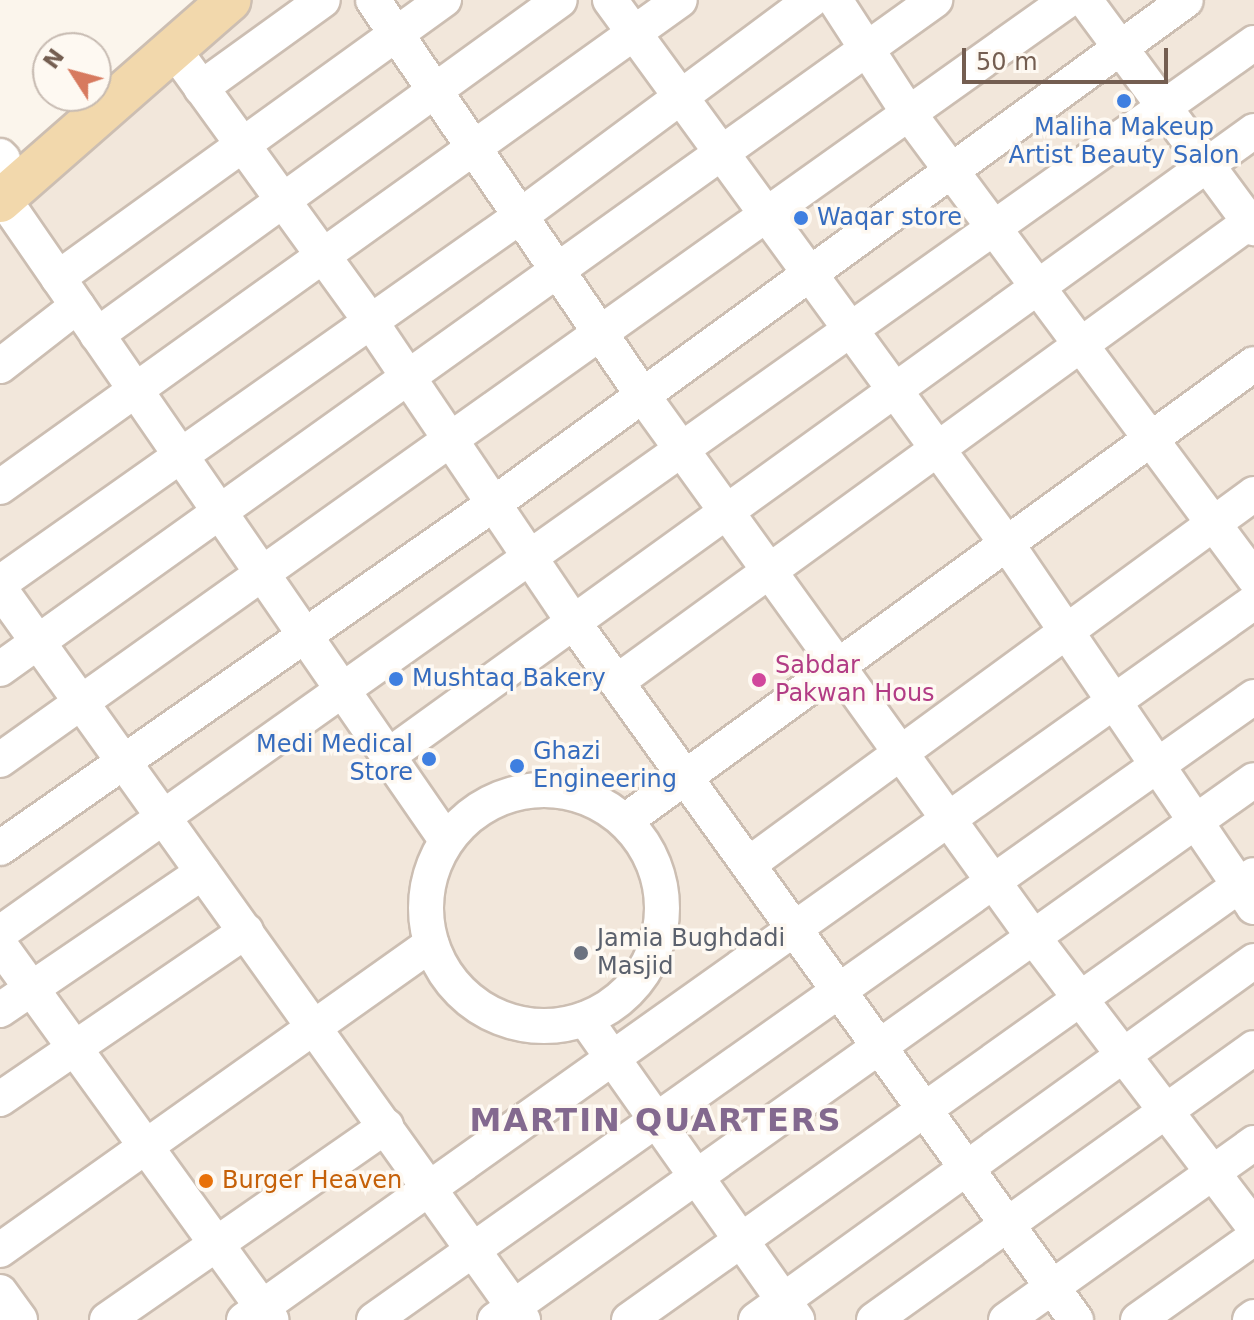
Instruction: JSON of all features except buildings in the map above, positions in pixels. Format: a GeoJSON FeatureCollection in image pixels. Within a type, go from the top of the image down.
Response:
{"type":"FeatureCollection","features":[{"type":"Feature","properties":{"kind":"main road"},"geometry":{"type":"LineString","coordinates":[[112,64],[183,0]]}},
{"type":"Feature","properties":{"kind":"main road"},"geometry":{"type":"LineString","coordinates":[[1,175],[230,0]]}},
{"type":"Feature","properties":{"kind":"main road"},"geometry":{"type":"LineString","coordinates":[[1,175],[61,112]]}},
{"type":"Feature","properties":{"kind":"street"},"geometry":{"type":"LineString","coordinates":[[201,88],[323,0]]}},
{"type":"Feature","properties":{"kind":"street"},"geometry":{"type":"LineString","coordinates":[[373,0],[437,87],[519,217],[556,272],[605,334],[643,396],[686,450],[726,511],[771,567],[906,754],[948,819],[996,881],[1034,938],[1123,1050],[1254,1227]]}},
{"type":"Feature","properties":{"kind":"street"},"geometry":{"type":"LineString","coordinates":[[58,278],[444,0]]}},
{"type":"Feature","properties":{"kind":"street"},"geometry":{"type":"LineString","coordinates":[[97,335],[281,206],[437,87],[560,0]]}},
{"type":"Feature","properties":{"kind":"street"},"geometry":{"type":"LineString","coordinates":[[610,0],[762,215],[896,389],[1067,631],[1155,766],[1248,890],[1083,1000],[629,1320]]}},
{"type":"Feature","properties":{"kind":"street"},"geometry":{"type":"LineString","coordinates":[[0,487],[137,393],[472,146],[680,0]]}},
{"type":"Feature","properties":{"kind":"street"},"geometry":{"type":"LineString","coordinates":[[0,583],[369,319],[519,217],[811,0]]}},
{"type":"Feature","properties":{"kind":"street"},"geometry":{"type":"LineString","coordinates":[[835,0],[907,111],[1040,284],[1254,578]]}},
{"type":"Feature","properties":{"kind":"street"},"geometry":{"type":"LineString","coordinates":[[0,669],[411,380],[719,153],[935,0]]}},
{"type":"Feature","properties":{"kind":"street"},"geometry":{"type":"LineString","coordinates":[[0,760],[265,578],[605,334],[762,215],[1068,0]]}},
{"type":"Feature","properties":{"kind":"street"},"geometry":{"type":"LineString","coordinates":[[618,681],[1081,343],[1253,223],[1167,103],[1085,0]]}},
{"type":"Feature","properties":{"kind":"street"},"geometry":{"type":"LineString","coordinates":[[0,848],[492,505],[643,396],[806,272],[1186,0]]}},
{"type":"Feature","properties":{"kind":"street"},"geometry":{"type":"LineString","coordinates":[[0,933],[686,450],[994,225],[1254,43]]}},
{"type":"Feature","properties":{"kind":"street"},"geometry":{"type":"LineString","coordinates":[[172,47],[281,206],[324,257],[369,319],[574,623],[1076,1320]]}},
{"type":"Feature","properties":{"kind":"street"},"geometry":{"type":"LineString","coordinates":[[388,756],[1254,131]]}},
{"type":"Feature","properties":{"kind":"street"},"geometry":{"type":"LineString","coordinates":[[1,175],[58,278],[446,840]]}},
{"type":"Feature","properties":{"kind":"street"},"geometry":{"type":"LineString","coordinates":[[0,366],[77,306]]}},
{"type":"Feature","properties":{"kind":"street"},"geometry":{"type":"LineString","coordinates":[[625,821],[1254,364]]}},
{"type":"Feature","properties":{"kind":"street"},"geometry":{"type":"LineString","coordinates":[[749,864],[906,754],[1254,494]]}},
{"type":"Feature","properties":{"kind":"street"},"geometry":{"type":"LineString","coordinates":[[0,589],[80,704],[167,815],[203,872],[430,1188],[511,1316],[696,1177],[1254,780]]}},
{"type":"Feature","properties":{"kind":"street"},"geometry":{"type":"LineString","coordinates":[[0,945],[216,1244],[259,1316],[430,1188],[1254,602]]}},
{"type":"Feature","properties":{"kind":"street"},"geometry":{"type":"LineString","coordinates":[[374,1320],[1254,697]]}},
{"type":"Feature","properties":{"kind":"street"},"geometry":{"type":"LineString","coordinates":[[539,790],[591,799],[625,821],[649,853],[661,891],[660,931],[645,968],[619,999],[585,1019],[547,1026],[509,1021],[475,1005],[448,978],[431,944],[425,909],[446,840],[475,811],[539,790]]}},
{"type":"Feature","properties":{"kind":"street"},"geometry":{"type":"LineString","coordinates":[[0,1010],[203,872]]}},
{"type":"Feature","properties":{"kind":"street"},"geometry":{"type":"LineString","coordinates":[[0,1099],[246,931]]}},
{"type":"Feature","properties":{"kind":"street"},"geometry":{"type":"LineString","coordinates":[[0,1250],[431,944]]}},
{"type":"Feature","properties":{"kind":"street"},"geometry":{"type":"LineString","coordinates":[[756,1320],[790,1310],[964,1164],[1254,961]]}},
{"type":"Feature","properties":{"kind":"street"},"geometry":{"type":"LineString","coordinates":[[585,1019],[790,1310]]}},
{"type":"Feature","properties":{"kind":"street"},"geometry":{"type":"LineString","coordinates":[[874,1320],[1166,1107],[1254,1048]]}},
{"type":"Feature","properties":{"kind":"street"},"geometry":{"type":"LineString","coordinates":[[107,1320],[386,1126]]}},
{"type":"Feature","properties":{"kind":"street"},"geometry":{"type":"LineString","coordinates":[[1006,1320],[1254,1143]]}},
{"type":"Feature","properties":{"kind":"street"},"geometry":{"type":"LineString","coordinates":[[1138,1320],[1254,1238]]}},
{"type":"Feature","properties":{"kind":"street"},"geometry":{"type":"LineString","coordinates":[[0,1292],[20,1320]]}},
{"type":"Feature","properties":{"kind":"shaded area"},"geometry":{"type":"Polygon","coordinates":[[[240,0],[1254,0],[1254,1320],[0,1320],[0,202],[107,112],[112,112],[112,108],[240,0]]]}},
{"type":"Feature","properties":{"kind":"place","name":"Maliha Makeup Artist Beauty Salon"},"geometry":{"type":"Point","coordinates":[1124,101]}},
{"type":"Feature","properties":{"kind":"place","name":"Waqar store"},"geometry":{"type":"Point","coordinates":[801,218]}},
{"type":"Feature","properties":{"kind":"place","name":"Mushtaq Bakery"},"geometry":{"type":"Point","coordinates":[396,679]}},
{"type":"Feature","properties":{"kind":"place","name":"Sabdar Pakwan Hous"},"geometry":{"type":"Point","coordinates":[759,680]}},
{"type":"Feature","properties":{"kind":"place","name":"Medi Medical Store"},"geometry":{"type":"Point","coordinates":[429,759]}},
{"type":"Feature","properties":{"kind":"place","name":"Ghazi Engineering"},"geometry":{"type":"Point","coordinates":[517,766]}},
{"type":"Feature","properties":{"kind":"place","name":"Jamia Bughdadi Masjid"},"geometry":{"type":"Point","coordinates":[581,953]}},
{"type":"Feature","properties":{"kind":"place","name":"Burger Heaven"},"geometry":{"type":"Point","coordinates":[206,1181]}},
{"type":"Feature","properties":{"kind":"district","name":"MARTIN QUARTERS"},"geometry":{"type":"Point","coordinates":[656,1120]}}]}
